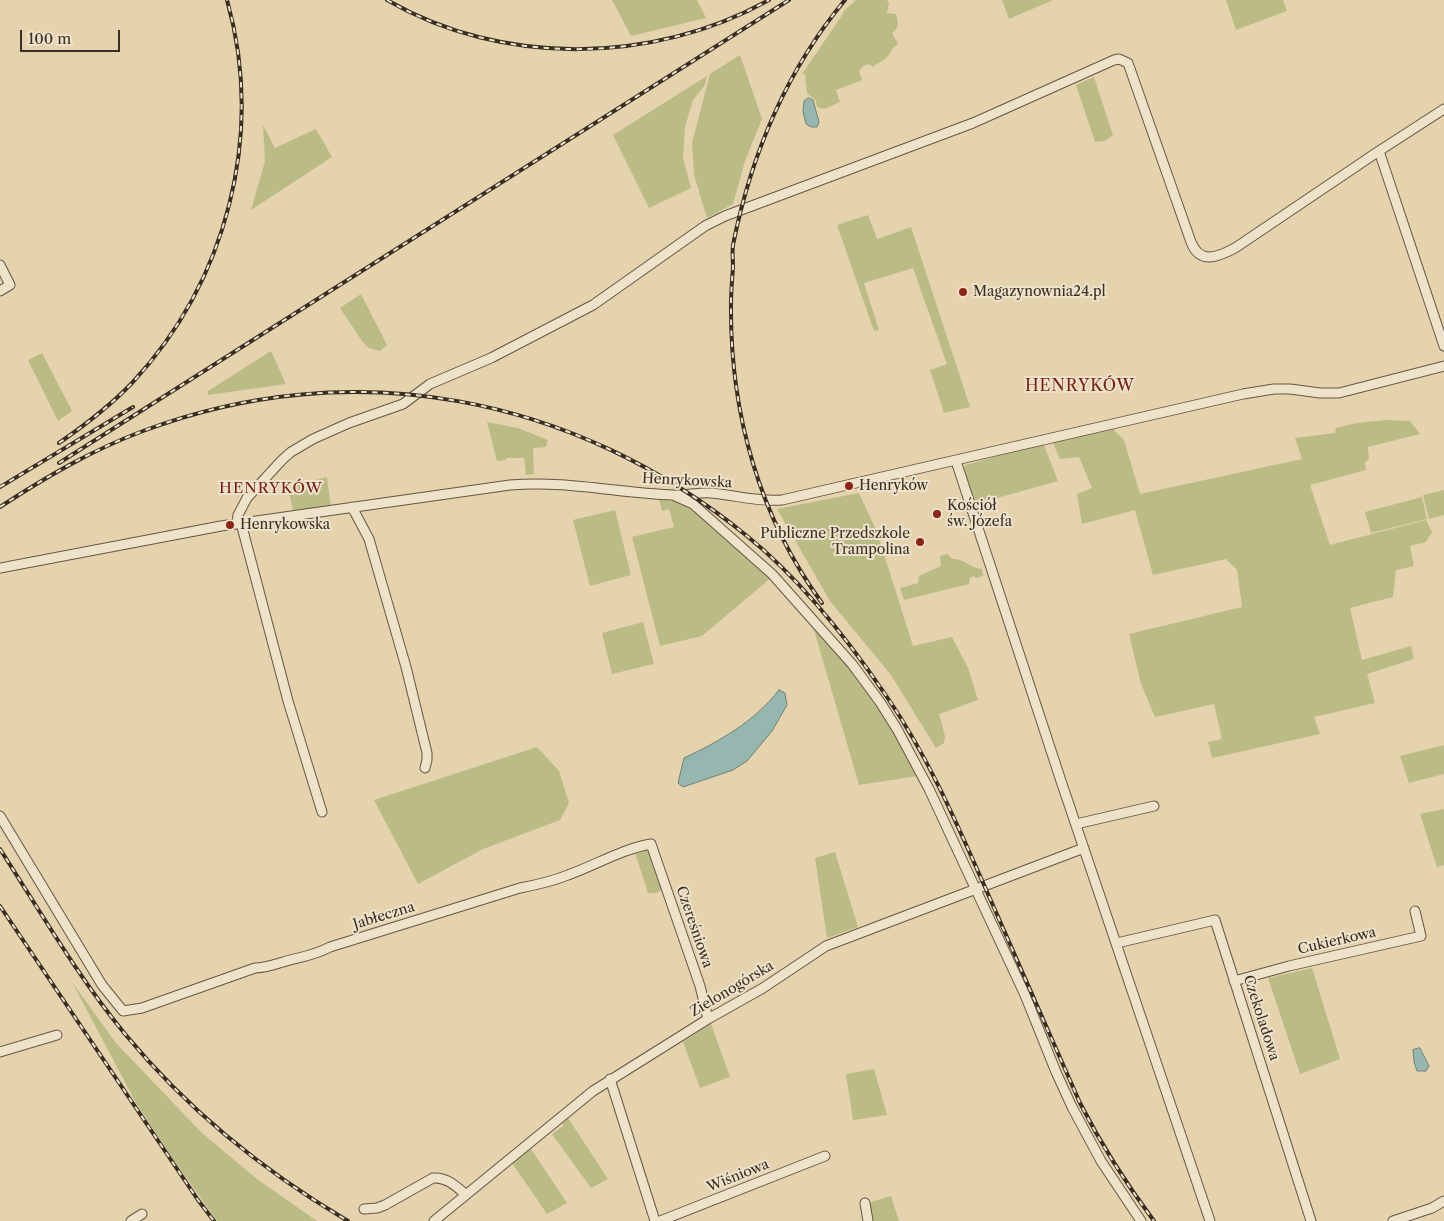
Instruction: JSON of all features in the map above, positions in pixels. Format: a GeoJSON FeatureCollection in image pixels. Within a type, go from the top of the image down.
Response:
{"type":"FeatureCollection","features":[{"type":"Feature","properties":{"kind":"street"},"geometry":{"type":"LineString","coordinates":[[322,812],[288,701],[238,516],[247,498],[291,452],[343,426],[403,404],[430,384],[491,358],[593,305],[705,226],[725,216],[974,123],[1114,60],[1119,59],[1128,64],[1191,242],[1198,254],[1204,256],[1220,256],[1235,248],[1444,109]]}},
{"type":"Feature","properties":{"kind":"street"},"geometry":{"type":"LineString","coordinates":[[1379,151],[1444,346]]}},
{"type":"Feature","properties":{"kind":"street"},"geometry":{"type":"LineString","coordinates":[[0,265],[10,286],[0,291]]}},
{"type":"Feature","properties":{"kind":"street","name":"Henrykowska"},"geometry":{"type":"LineString","coordinates":[[0,568],[239,524],[510,485],[536,483],[570,484],[674,496],[702,492],[758,500],[782,500],[1259,391],[1290,389],[1320,393],[1339,393],[1444,366]]}},
{"type":"Feature","properties":{"kind":"street"},"geometry":{"type":"LineString","coordinates":[[956,461],[1210,1221]]}},
{"type":"Feature","properties":{"kind":"street"},"geometry":{"type":"LineString","coordinates":[[674,496],[693,504],[772,574],[852,664],[880,702],[902,737],[929,789],[1025,996],[1072,1107],[1101,1161],[1141,1221]]}},
{"type":"Feature","properties":{"kind":"street"},"geometry":{"type":"LineString","coordinates":[[352,507],[369,539],[406,667],[427,752],[428,760],[425,768]]}},
{"type":"Feature","properties":{"kind":"street"},"geometry":{"type":"LineString","coordinates":[[1076,824],[1154,806]]}},
{"type":"Feature","properties":{"kind":"street","name":"Jabłeczna"},"geometry":{"type":"LineString","coordinates":[[0,816],[102,985],[123,1011],[142,1008],[255,968],[265,968],[314,956],[330,947],[520,888],[550,882],[610,857],[651,844]]}},
{"type":"Feature","properties":{"kind":"street","name":"Czereśniowa"},"geometry":{"type":"LineString","coordinates":[[651,844],[700,986],[708,1019]]}},
{"type":"Feature","properties":{"kind":"street","name":"Zielonogórska"},"geometry":{"type":"LineString","coordinates":[[434,1221],[610,1079],[763,988],[826,946],[1084,848]]}},
{"type":"Feature","properties":{"kind":"street","name":"Cukierkowa"},"geometry":{"type":"LineString","coordinates":[[1234,981],[1289,966],[1421,936],[1415,911]]}},
{"type":"Feature","properties":{"kind":"street","name":"Czekoladowa"},"geometry":{"type":"LineString","coordinates":[[1117,943],[1215,920],[1311,1221]]}},
{"type":"Feature","properties":{"kind":"street"},"geometry":{"type":"LineString","coordinates":[[0,1052],[57,1036]]}},
{"type":"Feature","properties":{"kind":"street"},"geometry":{"type":"LineString","coordinates":[[610,1079],[655,1221]]}},
{"type":"Feature","properties":{"kind":"street","name":"Wiśniowa"},"geometry":{"type":"LineString","coordinates":[[660,1221],[825,1156]]}},
{"type":"Feature","properties":{"kind":"street"},"geometry":{"type":"LineString","coordinates":[[364,1209],[385,1205],[433,1178],[440,1177],[449,1181],[466,1195]]}},
{"type":"Feature","properties":{"kind":"street"},"geometry":{"type":"LineString","coordinates":[[1393,1221],[1444,1201]]}},
{"type":"Feature","properties":{"kind":"street"},"geometry":{"type":"LineString","coordinates":[[865,1203],[868,1221]]}},
{"type":"Feature","properties":{"kind":"street"},"geometry":{"type":"LineString","coordinates":[[131,1221],[142,1214]]}},
{"type":"Feature","properties":{"kind":"green space"},"geometry":{"type":"Polygon","coordinates":[[[612,0],[697,0],[706,18],[631,36],[612,0]]]}},
{"type":"Feature","properties":{"kind":"green space"},"geometry":{"type":"Polygon","coordinates":[[[856,0],[887,0],[889,4],[887,13],[896,14],[897,17],[897,27],[892,33],[898,44],[884,60],[873,67],[869,64],[862,67],[859,71],[862,80],[836,90],[840,102],[824,109],[817,107],[816,101],[807,93],[805,74],[802,74],[844,12],[856,0]]]}},
{"type":"Feature","properties":{"kind":"green space"},"geometry":{"type":"Polygon","coordinates":[[[1002,0],[1053,0],[1009,19],[1002,0]]]}},
{"type":"Feature","properties":{"kind":"green space"},"geometry":{"type":"Polygon","coordinates":[[[1226,0],[1283,0],[1287,11],[1236,30],[1226,0]]]}},
{"type":"Feature","properties":{"kind":"green space"},"geometry":{"type":"Polygon","coordinates":[[[740,55],[762,119],[745,161],[733,204],[707,218],[694,175],[692,143],[710,74],[740,55]]]}},
{"type":"Feature","properties":{"kind":"green space"},"geometry":{"type":"Polygon","coordinates":[[[707,76],[705,85],[693,100],[685,127],[683,158],[691,188],[649,208],[613,135],[707,76]]]}},
{"type":"Feature","properties":{"kind":"green space"},"geometry":{"type":"Polygon","coordinates":[[[1094,77],[1113,135],[1105,141],[1095,142],[1076,85],[1094,77]]]}},
{"type":"Feature","properties":{"kind":"green space"},"geometry":{"type":"Polygon","coordinates":[[[263,125],[275,148],[316,129],[332,157],[251,210],[265,161],[263,125]]]}},
{"type":"Feature","properties":{"kind":"green space"},"geometry":{"type":"Polygon","coordinates":[[[868,215],[877,239],[911,227],[970,407],[944,413],[930,370],[947,364],[913,268],[864,283],[879,330],[874,331],[837,225],[868,215]]]}},
{"type":"Feature","properties":{"kind":"green space"},"geometry":{"type":"Polygon","coordinates":[[[361,294],[387,345],[380,351],[369,348],[362,341],[340,308],[361,294]]]}},
{"type":"Feature","properties":{"kind":"green space"},"geometry":{"type":"Polygon","coordinates":[[[271,351],[286,384],[208,395],[208,391],[271,351]]]}},
{"type":"Feature","properties":{"kind":"green space"},"geometry":{"type":"Polygon","coordinates":[[[42,353],[72,411],[58,421],[28,360],[42,353]]]}},
{"type":"Feature","properties":{"kind":"green space"},"geometry":{"type":"Polygon","coordinates":[[[1387,420],[1410,421],[1420,434],[1368,447],[1369,459],[1365,462],[1366,470],[1310,485],[1330,545],[1426,520],[1432,532],[1426,542],[1410,546],[1414,566],[1396,570],[1393,597],[1350,608],[1362,660],[1411,646],[1414,659],[1367,674],[1375,703],[1314,717],[1320,734],[1212,758],[1208,742],[1222,739],[1214,704],[1155,717],[1141,684],[1129,634],[1242,607],[1237,570],[1226,559],[1153,575],[1135,510],[1082,524],[1077,494],[1092,488],[1079,457],[1060,459],[1052,441],[1078,434],[1113,429],[1124,440],[1140,494],[1302,459],[1295,438],[1335,433],[1336,428],[1357,423],[1387,420]]]}},
{"type":"Feature","properties":{"kind":"green space"},"geometry":{"type":"Polygon","coordinates":[[[487,422],[518,428],[548,440],[546,447],[533,448],[534,474],[526,475],[524,458],[506,458],[506,460],[497,461],[487,422]]]}},
{"type":"Feature","properties":{"kind":"green space"},"geometry":{"type":"Polygon","coordinates":[[[1043,443],[1058,481],[972,505],[962,471],[966,465],[1043,443]]]}},
{"type":"Feature","properties":{"kind":"green space"},"geometry":{"type":"Polygon","coordinates":[[[327,477],[331,506],[293,511],[289,492],[294,486],[327,477]]]}},
{"type":"Feature","properties":{"kind":"green space"},"geometry":{"type":"Polygon","coordinates":[[[1444,490],[1444,515],[1429,519],[1423,495],[1444,490]]]}},
{"type":"Feature","properties":{"kind":"green space"},"geometry":{"type":"Polygon","coordinates":[[[859,493],[877,532],[913,646],[952,637],[968,668],[978,700],[939,714],[945,736],[944,743],[936,748],[891,675],[830,601],[777,509],[859,493]]]}},
{"type":"Feature","properties":{"kind":"green space"},"geometry":{"type":"Polygon","coordinates":[[[1422,497],[1427,519],[1371,533],[1365,512],[1422,497]]]}},
{"type":"Feature","properties":{"kind":"green space"},"geometry":{"type":"Polygon","coordinates":[[[659,499],[676,501],[694,511],[772,577],[702,636],[660,646],[632,537],[674,527],[669,509],[662,511],[659,499]]]}},
{"type":"Feature","properties":{"kind":"green space"},"geometry":{"type":"Polygon","coordinates":[[[615,510],[631,575],[590,586],[573,520],[615,510]]]}},
{"type":"Feature","properties":{"kind":"green space"},"geometry":{"type":"Polygon","coordinates":[[[947,554],[952,559],[960,560],[982,569],[983,576],[970,578],[969,584],[904,600],[900,588],[918,583],[919,576],[941,566],[940,556],[947,554]]]}},
{"type":"Feature","properties":{"kind":"green space"},"geometry":{"type":"Polygon","coordinates":[[[643,622],[654,664],[612,674],[602,633],[643,622]]]}},
{"type":"Feature","properties":{"kind":"green space"},"geometry":{"type":"Polygon","coordinates":[[[812,623],[839,653],[892,724],[918,776],[859,785],[812,623]]]}},
{"type":"Feature","properties":{"kind":"green space"},"geometry":{"type":"Polygon","coordinates":[[[1444,745],[1444,774],[1409,783],[1400,756],[1444,745]]]}},
{"type":"Feature","properties":{"kind":"green space"},"geometry":{"type":"Polygon","coordinates":[[[537,747],[559,771],[569,803],[560,820],[483,849],[418,884],[374,800],[537,747]]]}},
{"type":"Feature","properties":{"kind":"green space"},"geometry":{"type":"Polygon","coordinates":[[[1444,809],[1444,865],[1437,867],[1420,814],[1444,809]]]}},
{"type":"Feature","properties":{"kind":"green space"},"geometry":{"type":"Polygon","coordinates":[[[650,849],[664,889],[656,893],[648,893],[635,853],[650,849]]]}},
{"type":"Feature","properties":{"kind":"green space"},"geometry":{"type":"Polygon","coordinates":[[[835,852],[858,927],[827,938],[815,858],[835,852]]]}},
{"type":"Feature","properties":{"kind":"green space"},"geometry":{"type":"Polygon","coordinates":[[[1312,968],[1340,1059],[1300,1074],[1268,978],[1312,968]]]}},
{"type":"Feature","properties":{"kind":"green space"},"geometry":{"type":"Polygon","coordinates":[[[72,982],[116,1043],[202,1133],[257,1179],[317,1221],[217,1221],[136,1103],[72,982]]]}},
{"type":"Feature","properties":{"kind":"green space"},"geometry":{"type":"Polygon","coordinates":[[[711,1024],[730,1077],[700,1088],[683,1042],[711,1024]]]}},
{"type":"Feature","properties":{"kind":"green space"},"geometry":{"type":"Polygon","coordinates":[[[874,1069],[887,1115],[853,1120],[846,1074],[874,1069]]]}},
{"type":"Feature","properties":{"kind":"green space"},"geometry":{"type":"Polygon","coordinates":[[[568,1118],[608,1179],[591,1188],[552,1134],[563,1126],[563,1123],[568,1118]]]}},
{"type":"Feature","properties":{"kind":"green space"},"geometry":{"type":"Polygon","coordinates":[[[531,1149],[567,1203],[547,1214],[512,1163],[531,1149]]]}},
{"type":"Feature","properties":{"kind":"green space"},"geometry":{"type":"Polygon","coordinates":[[[891,1196],[899,1221],[870,1221],[868,1203],[891,1196]]]}},
{"type":"Feature","properties":{"kind":"water"},"geometry":{"type":"Polygon","coordinates":[[[809,98],[813,100],[819,122],[817,127],[811,127],[806,124],[803,112],[804,101],[809,98]]]}},
{"type":"Feature","properties":{"kind":"water"},"geometry":{"type":"Polygon","coordinates":[[[779,690],[785,693],[787,705],[772,731],[747,761],[733,770],[683,787],[678,783],[684,758],[736,730],[759,712],[779,690]]]}},
{"type":"Feature","properties":{"kind":"water"},"geometry":{"type":"Polygon","coordinates":[[[1420,1048],[1429,1066],[1426,1071],[1417,1071],[1414,1062],[1413,1050],[1420,1048]]]}},
{"type":"Feature","properties":{"kind":"railway"},"geometry":{"type":"LineString","coordinates":[[59,443],[97,415],[124,391],[165,343],[192,299],[214,253],[229,204],[239,154],[242,102],[238,51],[227,0]]}},
{"type":"Feature","properties":{"kind":"railway"},"geometry":{"type":"LineString","coordinates":[[387,0],[432,22],[479,37],[529,46],[578,49],[628,46],[677,36],[724,21],[769,0]]}},
{"type":"Feature","properties":{"kind":"railway"},"geometry":{"type":"LineString","coordinates":[[59,463],[789,0]]}},
{"type":"Feature","properties":{"kind":"railway"},"geometry":{"type":"LineString","coordinates":[[822,603],[800,570],[781,535],[765,499],[753,462],[743,424],[736,385],[732,345],[731,291],[733,245],[750,179],[761,147],[788,85],[824,27],[845,0]]}},
{"type":"Feature","properties":{"kind":"railway"},"geometry":{"type":"LineString","coordinates":[[0,507],[70,465],[124,438],[222,407],[302,394],[381,393],[459,401],[536,420],[610,449],[680,488],[747,536],[785,571],[840,633],[902,720],[930,768],[954,818],[1080,1103],[1114,1164],[1154,1221]]}},
{"type":"Feature","properties":{"kind":"railway"},"geometry":{"type":"LineString","coordinates":[[0,487],[133,407]]}},
{"type":"Feature","properties":{"kind":"railway"},"geometry":{"type":"LineString","coordinates":[[0,849],[91,990],[149,1062],[174,1088],[228,1137],[286,1181],[348,1221]]}},
{"type":"Feature","properties":{"kind":"railway"},"geometry":{"type":"LineString","coordinates":[[0,906],[214,1221]]}},
{"type":"Feature","properties":{"kind":"place","name":"Magazynownia24.pl"},"geometry":{"type":"Point","coordinates":[963,292]}},
{"type":"Feature","properties":{"kind":"place","name":"Henryków"},"geometry":{"type":"Point","coordinates":[849,486]}},
{"type":"Feature","properties":{"kind":"place","name":"Kościół św. Józefa"},"geometry":{"type":"Point","coordinates":[937,514]}},
{"type":"Feature","properties":{"kind":"place","name":"Henrykowska"},"geometry":{"type":"Point","coordinates":[230,525]}},
{"type":"Feature","properties":{"kind":"place","name":"Publiczne Przedszkole Trampolina"},"geometry":{"type":"Point","coordinates":[920,542]}},
{"type":"Feature","properties":{"kind":"district","name":"HENRYKÓW"},"geometry":{"type":"Point","coordinates":[1080,386]}},
{"type":"Feature","properties":{"kind":"district","name":"HENRYKÓW"},"geometry":{"type":"Point","coordinates":[271,489]}}]}
